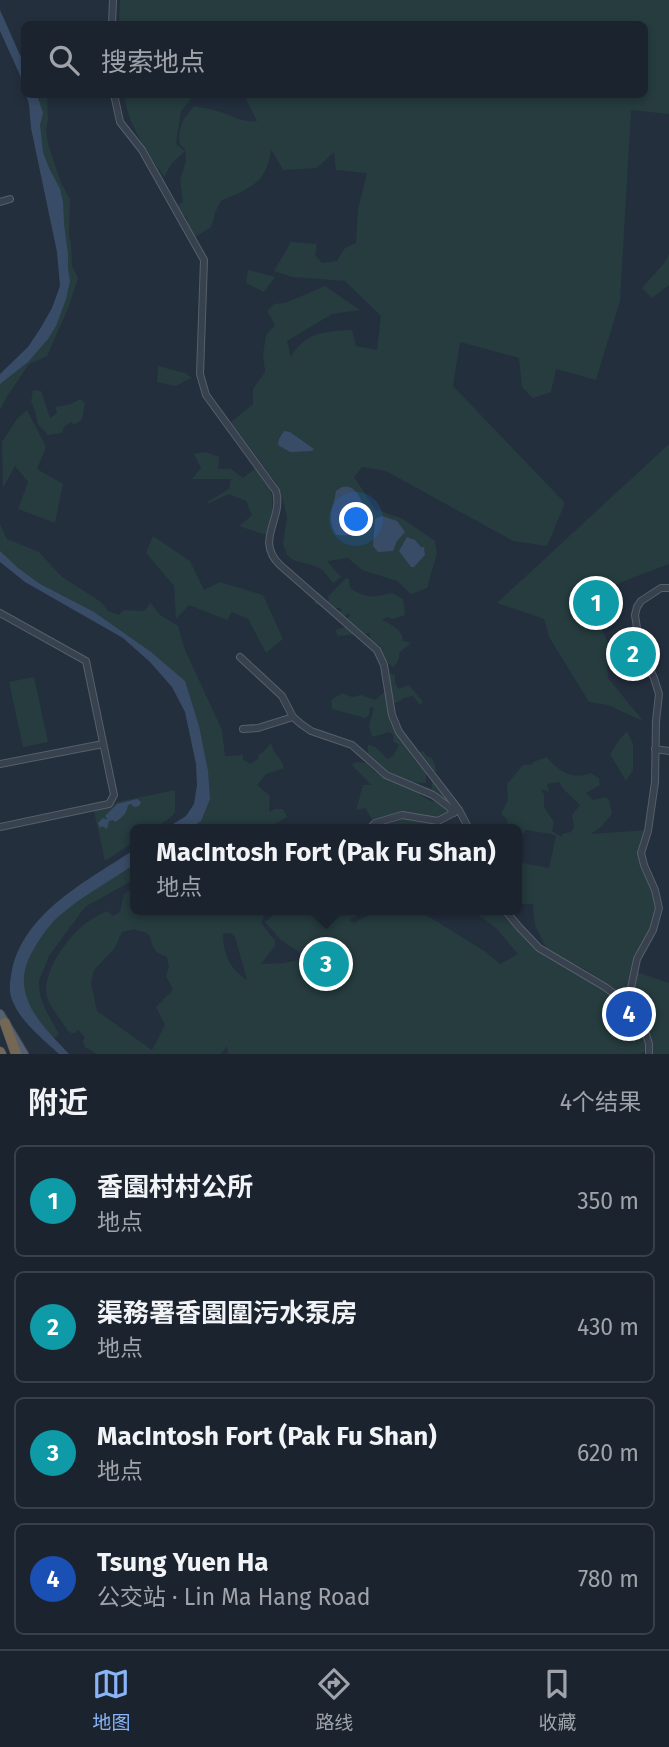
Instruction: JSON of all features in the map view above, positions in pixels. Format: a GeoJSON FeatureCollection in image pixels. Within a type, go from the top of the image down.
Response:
{"type":"FeatureCollection","features":[{"type":"Feature","properties":{"kind":"highway"},"geometry":{"type":"LineString","coordinates":[[2,1018],[16,1054]]}},
{"type":"Feature","properties":{"kind":"main road"},"geometry":{"type":"LineString","coordinates":[[2,1018],[24,1054]]}},
{"type":"Feature","properties":{"kind":"street"},"geometry":{"type":"LineString","coordinates":[[112,21],[113,0]]}},
{"type":"Feature","properties":{"kind":"street"},"geometry":{"type":"LineString","coordinates":[[115,98],[120,122],[142,150],[204,260],[200,374],[203,387],[206,395],[276,491],[278,504],[269,541],[272,554],[377,650],[384,666],[392,715],[399,732],[465,824]]}},
{"type":"Feature","properties":{"kind":"street"},"geometry":{"type":"LineString","coordinates":[[0,201],[10,199]]}},
{"type":"Feature","properties":{"kind":"street"},"geometry":{"type":"LineString","coordinates":[[628,1008],[634,1003],[631,988],[637,959],[653,930],[659,911],[655,890],[641,855],[649,827],[660,694],[640,648],[635,615],[641,601],[661,588],[669,588]]}},
{"type":"Feature","properties":{"kind":"street"},"geometry":{"type":"LineString","coordinates":[[0,613],[86,661],[114,795],[109,804],[0,827]]}},
{"type":"Feature","properties":{"kind":"street"},"geometry":{"type":"LineString","coordinates":[[240,657],[282,696],[293,717],[311,731],[352,745],[386,775],[433,795],[456,811]]}},
{"type":"Feature","properties":{"kind":"street"},"geometry":{"type":"LineString","coordinates":[[243,729],[258,728],[293,717]]}},
{"type":"Feature","properties":{"kind":"street"},"geometry":{"type":"LineString","coordinates":[[0,764],[103,744]]}},
{"type":"Feature","properties":{"kind":"street"},"geometry":{"type":"LineString","coordinates":[[655,749],[669,751]]}},
{"type":"Feature","properties":{"kind":"street"},"geometry":{"type":"LineString","coordinates":[[373,824],[402,815],[438,821],[456,811]]}},
{"type":"Feature","properties":{"kind":"street"},"geometry":{"type":"LineString","coordinates":[[509,915],[537,946],[609,989],[628,1008],[646,1034],[649,1054]]}},
{"type":"Feature","properties":{"kind":"green space"},"geometry":{"type":"Polygon","coordinates":[[[120,0],[669,0],[669,114],[631,110],[620,301],[596,380],[556,369],[551,392],[533,398],[522,387],[519,358],[460,342],[453,386],[565,503],[547,546],[513,541],[386,471],[362,467],[354,477],[375,509],[403,519],[435,541],[437,553],[427,588],[411,594],[397,581],[362,570],[348,558],[327,561],[341,577],[333,583],[323,570],[293,560],[287,555],[283,544],[287,517],[283,500],[275,482],[231,422],[253,404],[253,389],[265,372],[263,354],[266,335],[275,325],[267,311],[274,304],[285,303],[325,286],[360,310],[332,314],[287,341],[291,357],[309,338],[333,331],[352,330],[356,346],[377,350],[381,316],[345,281],[292,277],[274,271],[291,242],[317,244],[315,255],[322,263],[337,261],[345,248],[356,243],[358,209],[367,173],[336,170],[334,152],[317,168],[283,170],[271,149],[261,178],[246,189],[222,200],[211,227],[194,238],[185,223],[188,220],[184,215],[181,216],[175,207],[183,202],[180,180],[186,161],[185,149],[180,145],[180,129],[194,106],[241,120],[257,121],[246,98],[648,98],[648,21],[119,21],[120,0]]]}},
{"type":"Feature","properties":{"kind":"green space"},"geometry":{"type":"Polygon","coordinates":[[[33,98],[47,98],[48,144],[61,183],[70,199],[72,266],[78,278],[47,356],[29,364],[0,410],[0,381],[23,361],[63,296],[64,269],[35,134],[33,98]]]}},
{"type":"Feature","properties":{"kind":"green space"},"geometry":{"type":"Polygon","coordinates":[[[124,98],[192,98],[181,111],[176,144],[185,151],[172,163],[164,177],[134,128],[124,98]]]}},
{"type":"Feature","properties":{"kind":"green space"},"geometry":{"type":"Polygon","coordinates":[[[669,254],[669,285],[652,298],[642,288],[669,254]]]}},
{"type":"Feature","properties":{"kind":"green space"},"geometry":{"type":"Polygon","coordinates":[[[248,270],[275,277],[264,292],[246,283],[248,270]]]}},
{"type":"Feature","properties":{"kind":"green space"},"geometry":{"type":"Polygon","coordinates":[[[158,366],[185,373],[192,378],[175,386],[157,382],[158,366]]]}},
{"type":"Feature","properties":{"kind":"green space"},"geometry":{"type":"Polygon","coordinates":[[[33,390],[41,391],[50,418],[57,413],[56,407],[80,399],[85,403],[82,420],[74,425],[71,422],[64,427],[62,433],[48,435],[38,424],[31,401],[33,390]]]}},
{"type":"Feature","properties":{"kind":"green space"},"geometry":{"type":"Polygon","coordinates":[[[27,410],[46,447],[37,469],[63,484],[55,523],[18,509],[28,482],[15,466],[3,488],[2,442],[17,419],[27,410]]]}},
{"type":"Feature","properties":{"kind":"green space"},"geometry":{"type":"Polygon","coordinates":[[[669,444],[669,564],[590,594],[583,609],[598,620],[616,662],[607,663],[608,678],[643,721],[608,705],[589,702],[549,637],[544,619],[497,603],[669,444]]]}},
{"type":"Feature","properties":{"kind":"green space"},"geometry":{"type":"Polygon","coordinates":[[[206,452],[219,457],[218,469],[231,469],[243,478],[257,467],[271,492],[272,507],[266,535],[239,526],[252,515],[246,501],[229,494],[207,504],[229,489],[231,479],[192,479],[201,468],[194,454],[206,452]]]}},
{"type":"Feature","properties":{"kind":"green space"},"geometry":{"type":"Polygon","coordinates":[[[0,524],[7,539],[39,552],[61,576],[101,602],[108,611],[119,615],[123,610],[144,611],[150,602],[160,615],[178,626],[185,650],[222,730],[225,756],[243,755],[243,760],[251,764],[271,743],[284,768],[266,774],[257,785],[270,796],[269,812],[283,809],[287,817],[275,824],[184,824],[205,794],[180,681],[105,622],[23,578],[0,557],[0,524]]]}},
{"type":"Feature","properties":{"kind":"green space"},"geometry":{"type":"Polygon","coordinates":[[[153,536],[190,561],[204,590],[220,582],[263,595],[283,639],[266,653],[248,619],[232,612],[227,620],[189,605],[176,619],[174,586],[146,553],[153,536]]]}},
{"type":"Feature","properties":{"kind":"green space"},"geometry":{"type":"Polygon","coordinates":[[[346,578],[349,579],[350,588],[367,596],[392,593],[403,599],[405,615],[382,620],[399,630],[403,641],[411,643],[399,653],[394,667],[386,661],[379,645],[370,641],[370,633],[338,636],[335,630],[345,627],[345,619],[350,616],[349,613],[340,621],[335,616],[342,611],[340,608],[333,613],[325,604],[321,606],[314,603],[317,599],[314,596],[319,593],[329,600],[328,597],[346,578]]]}},
{"type":"Feature","properties":{"kind":"green space"},"geometry":{"type":"Polygon","coordinates":[[[391,673],[395,675],[395,683],[399,689],[409,685],[423,702],[420,705],[413,696],[396,703],[388,699],[395,708],[396,725],[407,735],[408,744],[417,753],[423,751],[432,758],[437,771],[429,770],[426,783],[411,782],[432,789],[432,780],[454,808],[391,772],[379,771],[368,761],[368,745],[376,748],[387,759],[393,756],[399,745],[393,741],[394,736],[390,732],[372,737],[369,726],[374,708],[370,707],[369,715],[365,718],[332,709],[331,700],[342,693],[375,700],[388,689],[387,681],[391,673]]]}},
{"type":"Feature","properties":{"kind":"green space"},"geometry":{"type":"Polygon","coordinates":[[[34,677],[48,742],[23,747],[9,682],[34,677]]]}},
{"type":"Feature","properties":{"kind":"green space"},"geometry":{"type":"Polygon","coordinates":[[[627,731],[633,744],[633,770],[626,781],[610,754],[627,731]]]}},
{"type":"Feature","properties":{"kind":"green space"},"geometry":{"type":"Polygon","coordinates":[[[547,757],[566,773],[578,776],[590,773],[599,778],[600,785],[586,793],[593,800],[606,797],[612,814],[591,834],[647,830],[641,841],[639,857],[656,909],[652,926],[645,938],[628,1003],[615,989],[547,950],[535,925],[533,904],[522,904],[522,863],[549,868],[556,836],[526,830],[522,833],[522,824],[508,824],[501,814],[508,800],[507,784],[523,765],[533,764],[547,757]],[[559,782],[547,784],[549,792],[541,789],[544,807],[554,822],[552,831],[560,836],[571,832],[574,827],[572,815],[580,805],[559,782]]]}},
{"type":"Feature","properties":{"kind":"green space"},"geometry":{"type":"Polygon","coordinates":[[[356,762],[366,763],[383,776],[441,805],[449,812],[438,824],[377,824],[365,808],[356,810],[363,785],[371,785],[352,765],[356,762]]]}},
{"type":"Feature","properties":{"kind":"green space"},"geometry":{"type":"Polygon","coordinates":[[[175,790],[175,812],[170,818],[161,824],[130,824],[130,844],[105,861],[94,811],[117,802],[175,790]]]}},
{"type":"Feature","properties":{"kind":"green space"},"geometry":{"type":"Polygon","coordinates":[[[130,860],[130,882],[85,907],[49,956],[39,981],[40,995],[46,1011],[59,1034],[51,1040],[15,991],[21,961],[52,914],[130,860]]]}},
{"type":"Feature","properties":{"kind":"green space"},"geometry":{"type":"Polygon","coordinates":[[[130,890],[130,915],[265,915],[261,923],[275,941],[275,946],[261,964],[308,958],[281,940],[265,922],[273,915],[318,915],[328,930],[333,915],[358,915],[349,920],[354,923],[369,915],[426,915],[486,952],[500,964],[518,954],[495,927],[478,915],[505,915],[537,949],[600,986],[628,1013],[637,1013],[640,1008],[635,991],[637,972],[669,983],[669,1054],[653,1054],[653,1051],[647,1051],[640,1054],[228,1054],[227,1046],[221,1054],[97,1054],[85,1047],[85,1037],[78,1030],[71,1033],[67,1030],[49,1002],[47,983],[54,962],[85,924],[107,911],[113,916],[120,912],[124,894],[130,890]],[[122,932],[114,949],[94,970],[91,983],[97,1011],[152,1050],[165,1025],[156,1007],[173,990],[166,976],[169,967],[167,957],[156,951],[147,933],[122,932]],[[231,933],[223,934],[224,948],[232,966],[247,980],[235,937],[231,933]]]}},
{"type":"Feature","properties":{"kind":"water"},"geometry":{"type":"Polygon","coordinates":[[[0,10],[21,57],[21,78],[20,75],[0,31],[0,10]]]}},
{"type":"Feature","properties":{"kind":"water"},"geometry":{"type":"Polygon","coordinates":[[[27,98],[38,98],[43,113],[40,125],[43,152],[63,201],[70,281],[56,326],[48,339],[28,362],[0,384],[0,374],[28,347],[40,329],[60,286],[57,252],[31,128],[27,98]]]}},
{"type":"Feature","properties":{"kind":"water"},"geometry":{"type":"Polygon","coordinates":[[[284,431],[290,432],[314,449],[290,452],[278,445],[284,431]]]}},
{"type":"Feature","properties":{"kind":"water"},"geometry":{"type":"Polygon","coordinates":[[[349,487],[357,493],[364,512],[358,530],[349,535],[336,535],[331,522],[336,491],[349,487]]]}},
{"type":"Feature","properties":{"kind":"water"},"geometry":{"type":"Polygon","coordinates":[[[382,516],[397,521],[405,532],[393,551],[378,552],[373,546],[375,519],[382,516]]]}},
{"type":"Feature","properties":{"kind":"water"},"geometry":{"type":"Polygon","coordinates":[[[407,537],[425,547],[425,555],[414,567],[411,567],[399,551],[407,537]]]}},
{"type":"Feature","properties":{"kind":"water"},"geometry":{"type":"Polygon","coordinates":[[[0,551],[40,584],[94,612],[151,652],[185,681],[199,726],[208,771],[210,799],[201,821],[196,824],[173,824],[186,816],[194,804],[197,785],[196,764],[185,712],[172,687],[150,662],[123,638],[25,582],[0,562],[0,551]]]}},
{"type":"Feature","properties":{"kind":"water"},"geometry":{"type":"Polygon","coordinates":[[[137,799],[141,802],[139,806],[128,805],[126,813],[115,822],[109,821],[107,829],[102,826],[100,828],[98,823],[103,818],[108,820],[105,816],[117,804],[137,799]]]}},
{"type":"Feature","properties":{"kind":"water"},"geometry":{"type":"Polygon","coordinates":[[[130,852],[130,867],[59,916],[35,946],[28,960],[24,978],[26,994],[39,1021],[69,1054],[59,1054],[27,1023],[17,1009],[11,998],[11,978],[19,949],[30,931],[45,914],[79,885],[130,852]]]}},
{"type":"Feature","properties":{"kind":"place","name":"香園村村公所"},"geometry":{"type":"Point","coordinates":[596,603]}},
{"type":"Feature","properties":{"kind":"place","name":"渠務署香園圍污水泵房"},"geometry":{"type":"Point","coordinates":[633,654]}},
{"type":"Feature","properties":{"kind":"place","name":"MacIntosh Fort (Pak Fu Shan)"},"geometry":{"type":"Point","coordinates":[326,964]}},
{"type":"Feature","properties":{"kind":"place","name":"Tsung Yuen Ha"},"geometry":{"type":"Point","coordinates":[629,1014]}}]}
